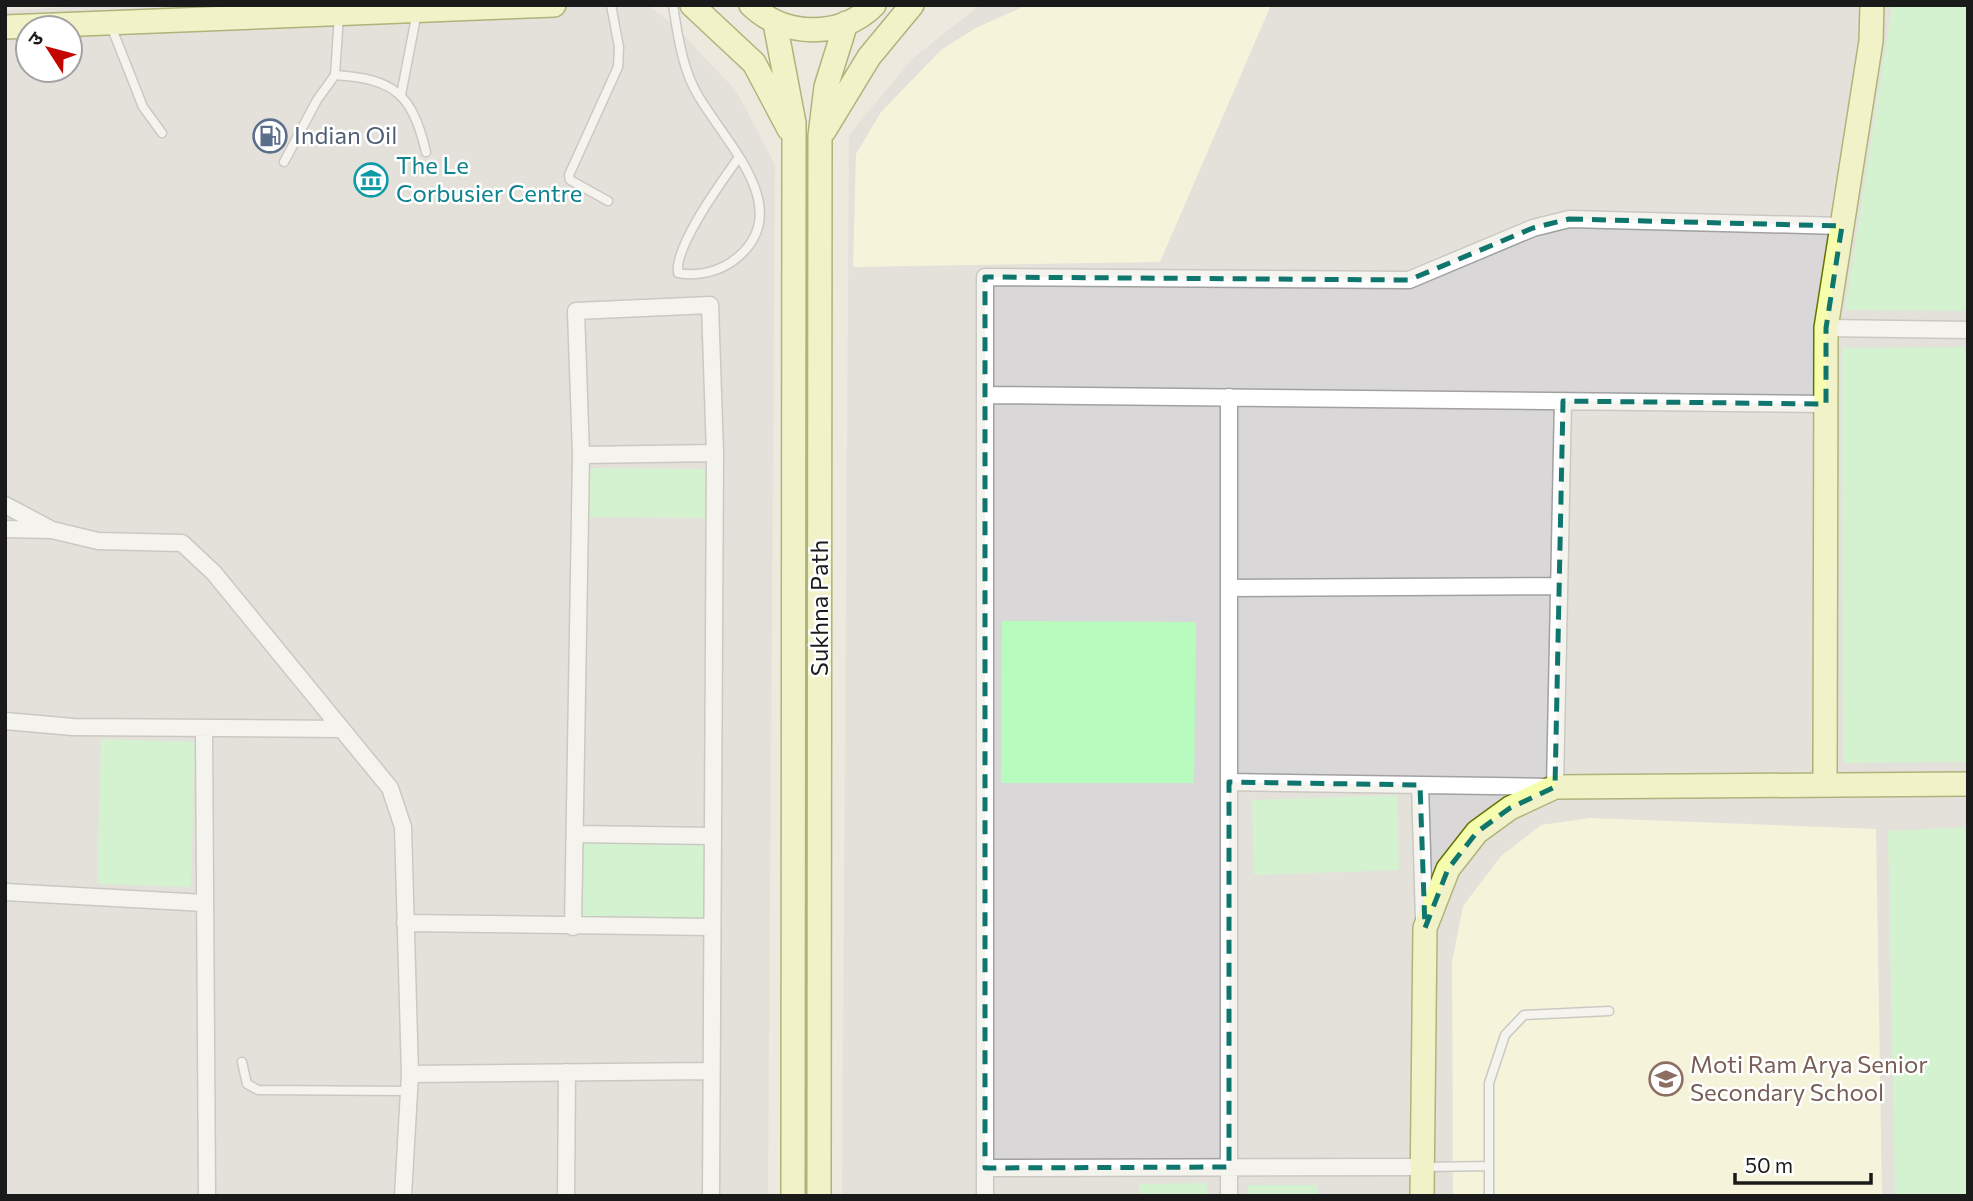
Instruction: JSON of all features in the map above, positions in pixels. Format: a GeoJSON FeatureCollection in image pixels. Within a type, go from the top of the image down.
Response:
{"type":"FeatureCollection","features":[{"type":"Feature","properties":{"kind":"main road"},"geometry":{"type":"LineString","coordinates":[[5,27],[554,5]]}},
{"type":"Feature","properties":{"kind":"main road"},"geometry":{"type":"LineString","coordinates":[[692,5],[754,64],[794,138]]}},
{"type":"Feature","properties":{"kind":"main road"},"geometry":{"type":"LineString","coordinates":[[751,5],[775,23],[793,29],[834,28],[874,5]]}},
{"type":"Feature","properties":{"kind":"main road"},"geometry":{"type":"LineString","coordinates":[[820,136],[869,57],[912,5]]}},
{"type":"Feature","properties":{"kind":"main road"},"geometry":{"type":"LineString","coordinates":[[1825,783],[1826,328],[1871,41],[1872,5]]}},
{"type":"Feature","properties":{"kind":"main road","name":"Sukhna Path"},"geometry":{"type":"LineString","coordinates":[[775,23],[785,69],[794,138],[793,1196]]}},
{"type":"Feature","properties":{"kind":"main road","name":"Sukhna Path"},"geometry":{"type":"LineString","coordinates":[[819,1196],[820,136],[826,88],[846,23]]}},
{"type":"Feature","properties":{"kind":"main road"},"geometry":{"type":"LineString","coordinates":[[1422,1196],[1425,928],[1448,869],[1477,832],[1510,808],[1555,787],[1968,784]]}},
{"type":"Feature","properties":{"kind":"street"},"geometry":{"type":"LineString","coordinates":[[985,1196],[985,277],[1409,280],[1533,228],[1569,219],[1842,226]]}},
{"type":"Feature","properties":{"kind":"street"},"geometry":{"type":"LineString","coordinates":[[573,927],[581,455],[576,311],[710,305],[715,453],[711,1196]]}},
{"type":"Feature","properties":{"kind":"street"},"geometry":{"type":"LineString","coordinates":[[1826,328],[1968,330]]}},
{"type":"Feature","properties":{"kind":"street"},"geometry":{"type":"LineString","coordinates":[[985,395],[1826,404]]}},
{"type":"Feature","properties":{"kind":"street"},"geometry":{"type":"LineString","coordinates":[[1229,397],[1229,1196]]}},
{"type":"Feature","properties":{"kind":"street"},"geometry":{"type":"LineString","coordinates":[[1229,782],[1555,787],[1563,401]]}},
{"type":"Feature","properties":{"kind":"street"},"geometry":{"type":"LineString","coordinates":[[581,455],[715,453]]}},
{"type":"Feature","properties":{"kind":"street"},"geometry":{"type":"LineString","coordinates":[[5,505],[52,530]]}},
{"type":"Feature","properties":{"kind":"street"},"geometry":{"type":"LineString","coordinates":[[5,529],[52,530],[98,541],[182,543],[214,573],[390,788],[403,827],[410,1074],[403,1196]]}},
{"type":"Feature","properties":{"kind":"street"},"geometry":{"type":"LineString","coordinates":[[1229,588],[1559,586]]}},
{"type":"Feature","properties":{"kind":"street"},"geometry":{"type":"LineString","coordinates":[[5,721],[73,727],[341,729]]}},
{"type":"Feature","properties":{"kind":"street"},"geometry":{"type":"LineString","coordinates":[[204,730],[207,1196]]}},
{"type":"Feature","properties":{"kind":"street"},"geometry":{"type":"LineString","coordinates":[[1420,785],[1425,928]]}},
{"type":"Feature","properties":{"kind":"street"},"geometry":{"type":"LineString","coordinates":[[575,834],[713,836]]}},
{"type":"Feature","properties":{"kind":"street"},"geometry":{"type":"LineString","coordinates":[[5,892],[205,903]]}},
{"type":"Feature","properties":{"kind":"street"},"geometry":{"type":"LineString","coordinates":[[405,923],[712,927]]}},
{"type":"Feature","properties":{"kind":"street"},"geometry":{"type":"LineString","coordinates":[[410,1074],[711,1071]]}},
{"type":"Feature","properties":{"kind":"street"},"geometry":{"type":"LineString","coordinates":[[566,1196],[567,1072]]}},
{"type":"Feature","properties":{"kind":"street"},"geometry":{"type":"LineString","coordinates":[[985,1168],[1422,1167]]}},
{"type":"Feature","properties":{"kind":"lane"},"geometry":{"type":"LineString","coordinates":[[608,201],[570,180],[569,175],[618,67],[619,47],[611,5]]}},
{"type":"Feature","properties":{"kind":"lane"},"geometry":{"type":"LineString","coordinates":[[673,5],[693,87],[739,157],[761,205],[760,222],[750,244],[722,268],[706,273],[678,273],[684,248],[715,191],[739,157]]}},
{"type":"Feature","properties":{"kind":"lane"},"geometry":{"type":"LineString","coordinates":[[401,95],[417,11]]}},
{"type":"Feature","properties":{"kind":"lane"},"geometry":{"type":"LineString","coordinates":[[284,162],[317,100],[335,75],[339,14]]}},
{"type":"Feature","properties":{"kind":"lane"},"geometry":{"type":"LineString","coordinates":[[110,23],[143,107],[162,133]]}},
{"type":"Feature","properties":{"kind":"lane"},"geometry":{"type":"LineString","coordinates":[[335,75],[364,77],[401,95],[418,118],[426,152]]}},
{"type":"Feature","properties":{"kind":"lane"},"geometry":{"type":"LineString","coordinates":[[1489,1196],[1489,1083],[1505,1035],[1524,1015],[1609,1011]]}},
{"type":"Feature","properties":{"kind":"lane"},"geometry":{"type":"LineString","coordinates":[[242,1062],[247,1084],[258,1090],[409,1091]]}},
{"type":"Feature","properties":{"kind":"lane"},"geometry":{"type":"LineString","coordinates":[[1422,1167],[1489,1166]]}},
{"type":"Feature","properties":{"kind":"highlighted area"},"geometry":{"type":"Polygon","coordinates":[[[1569,219],[1842,226],[1826,328],[1826,404],[1563,401],[1555,787],[1510,808],[1477,832],[1448,869],[1425,928],[1420,785],[1229,782],[1229,1167],[985,1168],[985,277],[1409,280],[1533,228],[1569,219]]]}},
{"type":"Feature","properties":{"kind":"shaded area"},"geometry":{"type":"Polygon","coordinates":[[[115,5],[647,5],[675,26],[737,92],[775,165],[768,1196],[5,1196],[5,10],[115,5]]]}},
{"type":"Feature","properties":{"kind":"shaded area"},"geometry":{"type":"Polygon","coordinates":[[[980,5],[1968,5],[1968,1196],[842,1196],[849,135],[913,58],[980,5]]]}},
{"type":"Feature","properties":{"kind":"shaded area"},"geometry":{"type":"Polygon","coordinates":[[[1027,5],[1271,5],[1160,262],[853,267],[856,154],[881,112],[942,49],[976,28],[1027,5]]]}},
{"type":"Feature","properties":{"kind":"shaded area","name":"Moti Ram Arya Senior Secondary School"},"geometry":{"type":"Polygon","coordinates":[[[1590,818],[1876,829],[1882,1196],[1453,1196],[1452,962],[1463,906],[1501,856],[1541,825],[1590,818]]]}},
{"type":"Feature","properties":{"kind":"green space"},"geometry":{"type":"Polygon","coordinates":[[[1892,5],[1968,5],[1968,311],[1845,310],[1892,5]]]}},
{"type":"Feature","properties":{"kind":"green space"},"geometry":{"type":"Polygon","coordinates":[[[1968,347],[1968,762],[1843,763],[1842,348],[1968,347]]]}},
{"type":"Feature","properties":{"kind":"green space"},"geometry":{"type":"Polygon","coordinates":[[[590,468],[707,469],[706,518],[590,517],[590,468]]]}},
{"type":"Feature","properties":{"kind":"green space"},"geometry":{"type":"Polygon","coordinates":[[[1002,621],[1196,622],[1194,783],[1001,783],[1002,621]]]}},
{"type":"Feature","properties":{"kind":"green space"},"geometry":{"type":"Polygon","coordinates":[[[101,739],[195,742],[191,887],[97,884],[101,739]]]}},
{"type":"Feature","properties":{"kind":"green space"},"geometry":{"type":"Polygon","coordinates":[[[1397,795],[1399,870],[1254,875],[1252,800],[1397,795]]]}},
{"type":"Feature","properties":{"kind":"green space"},"geometry":{"type":"Polygon","coordinates":[[[1968,827],[1968,1196],[1895,1196],[1888,831],[1968,827]]]}},
{"type":"Feature","properties":{"kind":"green space"},"geometry":{"type":"Polygon","coordinates":[[[583,842],[707,844],[705,920],[581,917],[583,842]]]}},
{"type":"Feature","properties":{"kind":"green space"},"geometry":{"type":"Polygon","coordinates":[[[1207,1183],[1207,1196],[1139,1196],[1139,1184],[1207,1183]]]}},
{"type":"Feature","properties":{"kind":"green space"},"geometry":{"type":"Polygon","coordinates":[[[1248,1185],[1317,1185],[1317,1196],[1248,1196],[1248,1185]]]}},
{"type":"Feature","properties":{"kind":"place","name":"Indian Oil"},"geometry":{"type":"Point","coordinates":[270,136]}},
{"type":"Feature","properties":{"kind":"place","name":"The Le Corbusier Centre"},"geometry":{"type":"Point","coordinates":[371,180]}},
{"type":"Feature","properties":{"kind":"place","name":"Moti Ram Arya Senior Secondary School"},"geometry":{"type":"Point","coordinates":[1666,1079]}}]}
